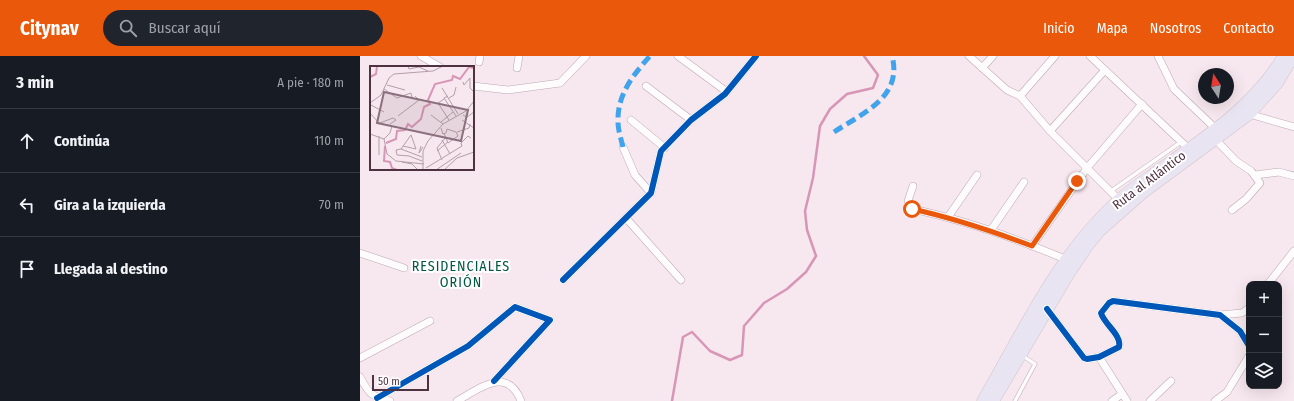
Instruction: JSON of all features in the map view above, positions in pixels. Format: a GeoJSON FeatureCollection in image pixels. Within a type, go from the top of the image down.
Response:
{"type":"FeatureCollection","features":[{"type":"Feature","properties":{"kind":"highway","name":"Ruta al Atlántico"},"geometry":{"type":"LineString","coordinates":[[994,401],[1047,309],[1087,246],[1100,230],[1142,193],[1216,134],[1248,102],[1275,71],[1284,56]]}},
{"type":"Feature","properties":{"kind":"highway","name":"Ruta al Atlántico"},"geometry":{"type":"LineString","coordinates":[[983,401],[1065,259],[1115,196],[1185,146],[1216,134],[1249,114],[1277,83],[1293,56]]}},
{"type":"Feature","properties":{"kind":"street"},"geometry":{"type":"LineString","coordinates":[[421,56],[432,59]]}},
{"type":"Feature","properties":{"kind":"street"},"geometry":{"type":"LineString","coordinates":[[517,68],[518,56]]}},
{"type":"Feature","properties":{"kind":"street"},"geometry":{"type":"LineString","coordinates":[[474,86],[508,90],[560,82],[586,56]]}},
{"type":"Feature","properties":{"kind":"street"},"geometry":{"type":"LineString","coordinates":[[678,56],[726,92]]}},
{"type":"Feature","properties":{"kind":"street"},"geometry":{"type":"LineString","coordinates":[[563,280],[651,193],[661,151],[691,120],[726,92],[756,56]]}},
{"type":"Feature","properties":{"kind":"street"},"geometry":{"type":"LineString","coordinates":[[969,56],[1007,90],[1020,96],[1050,131],[1115,196]]}},
{"type":"Feature","properties":{"kind":"street"},"geometry":{"type":"LineString","coordinates":[[982,68],[993,56]]}},
{"type":"Feature","properties":{"kind":"street"},"geometry":{"type":"LineString","coordinates":[[1020,96],[1055,56]]}},
{"type":"Feature","properties":{"kind":"street"},"geometry":{"type":"LineString","coordinates":[[1090,56],[1185,146]]}},
{"type":"Feature","properties":{"kind":"street"},"geometry":{"type":"LineString","coordinates":[[1158,56],[1174,89],[1216,134],[1236,161],[1255,175],[1260,183],[1246,199],[1232,210]]}},
{"type":"Feature","properties":{"kind":"street"},"geometry":{"type":"LineString","coordinates":[[1050,131],[1105,70]]}},
{"type":"Feature","properties":{"kind":"street"},"geometry":{"type":"LineString","coordinates":[[646,86],[691,120]]}},
{"type":"Feature","properties":{"kind":"street"},"geometry":{"type":"LineString","coordinates":[[1032,246],[1087,168],[1142,104]]}},
{"type":"Feature","properties":{"kind":"street"},"geometry":{"type":"LineString","coordinates":[[1249,114],[1294,126]]}},
{"type":"Feature","properties":{"kind":"street"},"geometry":{"type":"LineString","coordinates":[[631,120],[665,148]]}},
{"type":"Feature","properties":{"kind":"street"},"geometry":{"type":"LineString","coordinates":[[623,147],[635,176],[651,193]]}},
{"type":"Feature","properties":{"kind":"street"},"geometry":{"type":"LineString","coordinates":[[1255,175],[1279,172],[1294,176]]}},
{"type":"Feature","properties":{"kind":"street"},"geometry":{"type":"LineString","coordinates":[[948,216],[977,175]]}},
{"type":"Feature","properties":{"kind":"street"},"geometry":{"type":"LineString","coordinates":[[991,230],[1024,182]]}},
{"type":"Feature","properties":{"kind":"street"},"geometry":{"type":"LineString","coordinates":[[913,186],[908,201],[912,209],[948,216],[991,230],[1065,259]]}},
{"type":"Feature","properties":{"kind":"street"},"geometry":{"type":"LineString","coordinates":[[626,218],[681,280]]}},
{"type":"Feature","properties":{"kind":"street"},"geometry":{"type":"LineString","coordinates":[[1270,281],[1294,251]]}},
{"type":"Feature","properties":{"kind":"street"},"geometry":{"type":"LineString","coordinates":[[360,253],[404,268]]}},
{"type":"Feature","properties":{"kind":"street"},"geometry":{"type":"LineString","coordinates":[[1047,309],[1084,358],[1087,359],[1099,357],[1117,349],[1120,344],[1102,317],[1101,313],[1109,303],[1118,302],[1220,315],[1242,313],[1246,310]]}},
{"type":"Feature","properties":{"kind":"street"},"geometry":{"type":"LineString","coordinates":[[378,398],[468,346],[515,307],[550,320],[494,381],[457,401]]}},
{"type":"Feature","properties":{"kind":"street"},"geometry":{"type":"LineString","coordinates":[[1220,315],[1240,331],[1246,341]]}},
{"type":"Feature","properties":{"kind":"street"},"geometry":{"type":"LineString","coordinates":[[360,358],[430,321]]}},
{"type":"Feature","properties":{"kind":"street"},"geometry":{"type":"LineString","coordinates":[[1099,357],[1127,401]]}},
{"type":"Feature","properties":{"kind":"street"},"geometry":{"type":"LineString","coordinates":[[1216,401],[1227,392],[1246,361]]}},
{"type":"Feature","properties":{"kind":"street"},"geometry":{"type":"LineString","coordinates":[[360,377],[367,391],[378,398],[390,401]]}},
{"type":"Feature","properties":{"kind":"street"},"geometry":{"type":"LineString","coordinates":[[494,381],[507,383],[517,393],[521,401]]}},
{"type":"Feature","properties":{"kind":"street"},"geometry":{"type":"LineString","coordinates":[[1150,401],[1171,382]]}},
{"type":"Feature","properties":{"kind":"street"},"geometry":{"type":"LineString","coordinates":[[1112,401],[1122,394]]}},
{"type":"Feature","properties":{"kind":"lane"},"geometry":{"type":"LineString","coordinates":[[1015,401],[1035,364],[1020,354]]}},
{"type":"Feature","properties":{"kind":"waterway"},"geometry":{"type":"LineString","coordinates":[[672,401],[683,337],[692,332],[710,351],[730,360],[742,355],[744,326],[764,303],[787,289],[806,272],[816,256],[807,230],[805,211],[813,178],[820,126],[830,109],[847,94],[873,88],[878,75],[864,56]]}},
{"type":"Feature","properties":{"kind":"marked path"},"geometry":{"type":"LineString","coordinates":[[623,147],[618,125],[620,103],[632,78],[650,56]]}},
{"type":"Feature","properties":{"kind":"marked path"},"geometry":{"type":"LineString","coordinates":[[834,132],[868,110],[886,93],[892,82],[894,70],[892,56]]}},
{"type":"Feature","properties":{"kind":"cycle path"},"geometry":{"type":"LineString","coordinates":[[563,280],[651,193],[661,151],[691,120],[725,94],[756,56]]}},
{"type":"Feature","properties":{"kind":"cycle path"},"geometry":{"type":"LineString","coordinates":[[1047,309],[1084,358],[1087,359],[1099,357],[1119,347],[1118,338],[1101,313],[1109,303],[1113,301],[1220,315],[1240,331],[1246,341]]}},
{"type":"Feature","properties":{"kind":"cycle path"},"geometry":{"type":"LineString","coordinates":[[377,398],[468,346],[515,307],[550,320],[494,381]]}},
{"type":"Feature","properties":{"kind":"district","name":"RESIDENCIALES ORIÓN"},"geometry":{"type":"Point","coordinates":[461,274]}},
{"type":"Feature","properties":{"kind":"route"},"geometry":{"type":"LineString","coordinates":[[912,209],[948,216],[991,230],[1032,246],[1077,181]]}}]}
